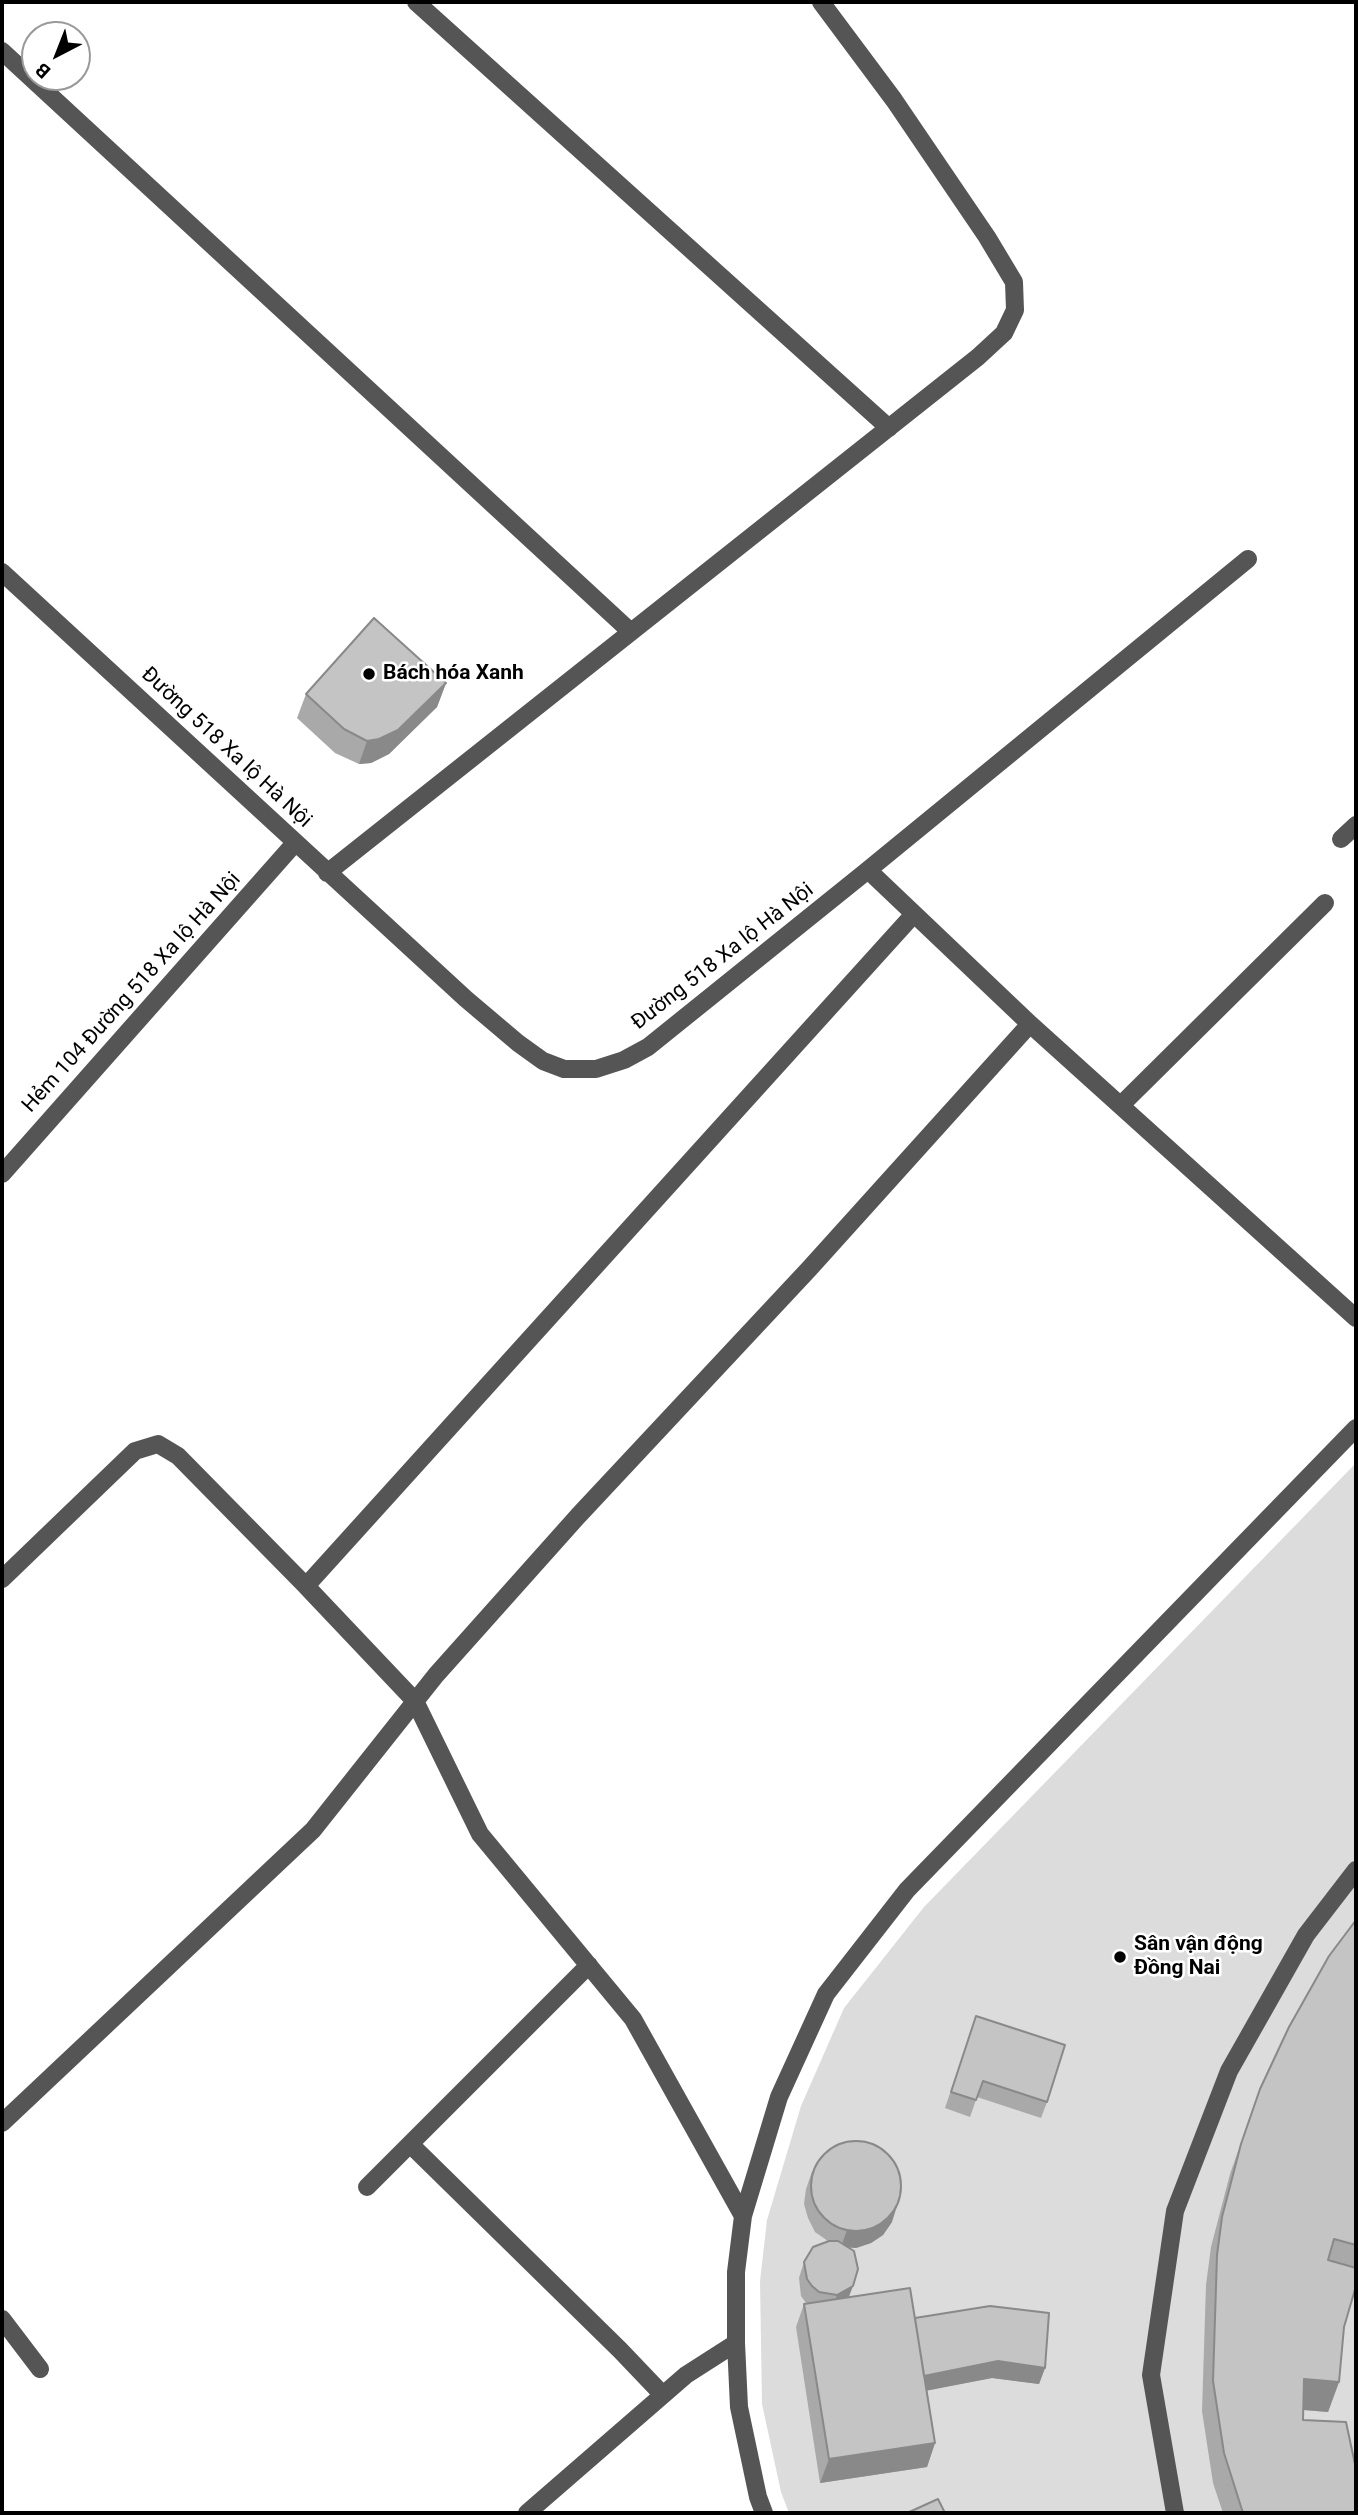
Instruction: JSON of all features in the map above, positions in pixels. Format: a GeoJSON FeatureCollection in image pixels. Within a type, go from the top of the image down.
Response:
{"type":"FeatureCollection","features":[{"type":"Feature","properties":{"kind":"street"},"geometry":{"type":"LineString","coordinates":[[416,2],[889,428]]}},
{"type":"Feature","properties":{"kind":"street"},"geometry":{"type":"LineString","coordinates":[[327,873],[992,346],[1004,333],[1015,310],[1014,282],[987,237],[894,100],[821,2]]}},
{"type":"Feature","properties":{"kind":"street"},"geometry":{"type":"LineString","coordinates":[[2,51],[631,632]]}},
{"type":"Feature","properties":{"kind":"street","name":"Đường 518 Xa lộ Hà Nội"},"geometry":{"type":"LineString","coordinates":[[2,572],[327,873],[518,1043],[543,1061],[564,1069],[596,1069],[624,1060],[648,1047],[1248,559]]}},
{"type":"Feature","properties":{"kind":"street"},"geometry":{"type":"LineString","coordinates":[[1341,839],[1356,825]]}},
{"type":"Feature","properties":{"kind":"street","name":"Hẻm 104 Đường 518 Xa lộ Hà Nội"},"geometry":{"type":"LineString","coordinates":[[2,1174],[295,843]]}},
{"type":"Feature","properties":{"kind":"street"},"geometry":{"type":"LineString","coordinates":[[868,870],[1030,1024],[1356,1318]]}},
{"type":"Feature","properties":{"kind":"street"},"geometry":{"type":"LineString","coordinates":[[1121,1105],[1325,903]]}},
{"type":"Feature","properties":{"kind":"street"},"geometry":{"type":"LineString","coordinates":[[306,1586],[914,914]]}},
{"type":"Feature","properties":{"kind":"street"},"geometry":{"type":"LineString","coordinates":[[2,2123],[313,1830],[436,1675],[569,1526],[809,1269],[1030,1024]]}},
{"type":"Feature","properties":{"kind":"street"},"geometry":{"type":"LineString","coordinates":[[764,2513],[758,2497],[739,2407],[736,2272],[743,2216],[779,2096],[826,1994],[899,1900],[1356,1428]]}},
{"type":"Feature","properties":{"kind":"street"},"geometry":{"type":"LineString","coordinates":[[2,1579],[135,1451],[158,1444],[178,1456],[415,1701],[480,1834],[633,2019],[743,2216]]}},
{"type":"Feature","properties":{"kind":"street"},"geometry":{"type":"LineString","coordinates":[[1175,2513],[1151,2375],[1175,2211],[1229,2071],[1306,1935],[1356,1870]]}},
{"type":"Feature","properties":{"kind":"street"},"geometry":{"type":"LineString","coordinates":[[367,2187],[589,1965]]}},
{"type":"Feature","properties":{"kind":"street"},"geometry":{"type":"LineString","coordinates":[[410,2144],[662,2394]]}},
{"type":"Feature","properties":{"kind":"street"},"geometry":{"type":"LineString","coordinates":[[2,2319],[40,2369]]}},
{"type":"Feature","properties":{"kind":"street"},"geometry":{"type":"LineString","coordinates":[[527,2513],[662,2394],[736,2343]]}},
{"type":"Feature","properties":{"kind":"shaded area","name":"Sân vận động Đồng Nai"},"geometry":{"type":"Polygon","coordinates":[[[1356,1463],[1356,2513],[789,2513],[781,2492],[762,2404],[760,2281],[767,2220],[801,2106],[844,2008],[924,1907],[1356,1463]]]}},
{"type":"Feature","properties":{"kind":"building","name":"Bách hóa Xanh"},"geometry":{"type":"Polygon","coordinates":[[[374,618],[446,683],[398,730],[379,739],[367,741],[344,729],[306,694],[374,618]]]}},
{"type":"Feature","properties":{"kind":"building"},"geometry":{"type":"Polygon","coordinates":[[[1356,1920],[1356,2245],[1334,2239],[1328,2260],[1356,2268],[1356,2286],[1344,2327],[1339,2382],[1304,2379],[1303,2420],[1346,2422],[1356,2469],[1356,2513],[1243,2513],[1224,2453],[1213,2381],[1217,2255],[1222,2217],[1241,2144],[1260,2089],[1289,2027],[1329,1956],[1356,1920]]]}},
{"type":"Feature","properties":{"kind":"building"},"geometry":{"type":"Polygon","coordinates":[[[976,2016],[1065,2045],[1047,2102],[983,2081],[976,2100],[951,2092],[976,2016]]]}},
{"type":"Feature","properties":{"kind":"building"},"geometry":{"type":"Polygon","coordinates":[[[847,2141],[865,2141],[881,2148],[894,2161],[901,2177],[901,2195],[894,2211],[881,2224],[865,2231],[847,2231],[831,2224],[818,2211],[811,2195],[811,2177],[818,2161],[831,2148],[847,2141]]]}},
{"type":"Feature","properties":{"kind":"building"},"geometry":{"type":"Polygon","coordinates":[[[829,2241],[838,2241],[854,2251],[858,2269],[853,2286],[837,2295],[819,2292],[812,2286],[807,2279],[804,2262],[813,2247],[829,2241]]]}},
{"type":"Feature","properties":{"kind":"building"},"geometry":{"type":"Polygon","coordinates":[[[910,2288],[935,2443],[829,2459],[804,2304],[910,2288]]]}},
{"type":"Feature","properties":{"kind":"building"},"geometry":{"type":"Polygon","coordinates":[[[990,2306],[1049,2313],[1045,2368],[998,2361],[924,2376],[915,2318],[990,2306]]]}},
{"type":"Feature","properties":{"kind":"building"},"geometry":{"type":"Polygon","coordinates":[[[938,2499],[945,2513],[907,2513],[938,2499]]]}},
{"type":"Feature","properties":{"kind":"place","name":"Bách hóa Xanh"},"geometry":{"type":"Point","coordinates":[369,674]}},
{"type":"Feature","properties":{"kind":"place","name":"Sân vận động Đồng Nai"},"geometry":{"type":"Point","coordinates":[1120,1957]}}]}
